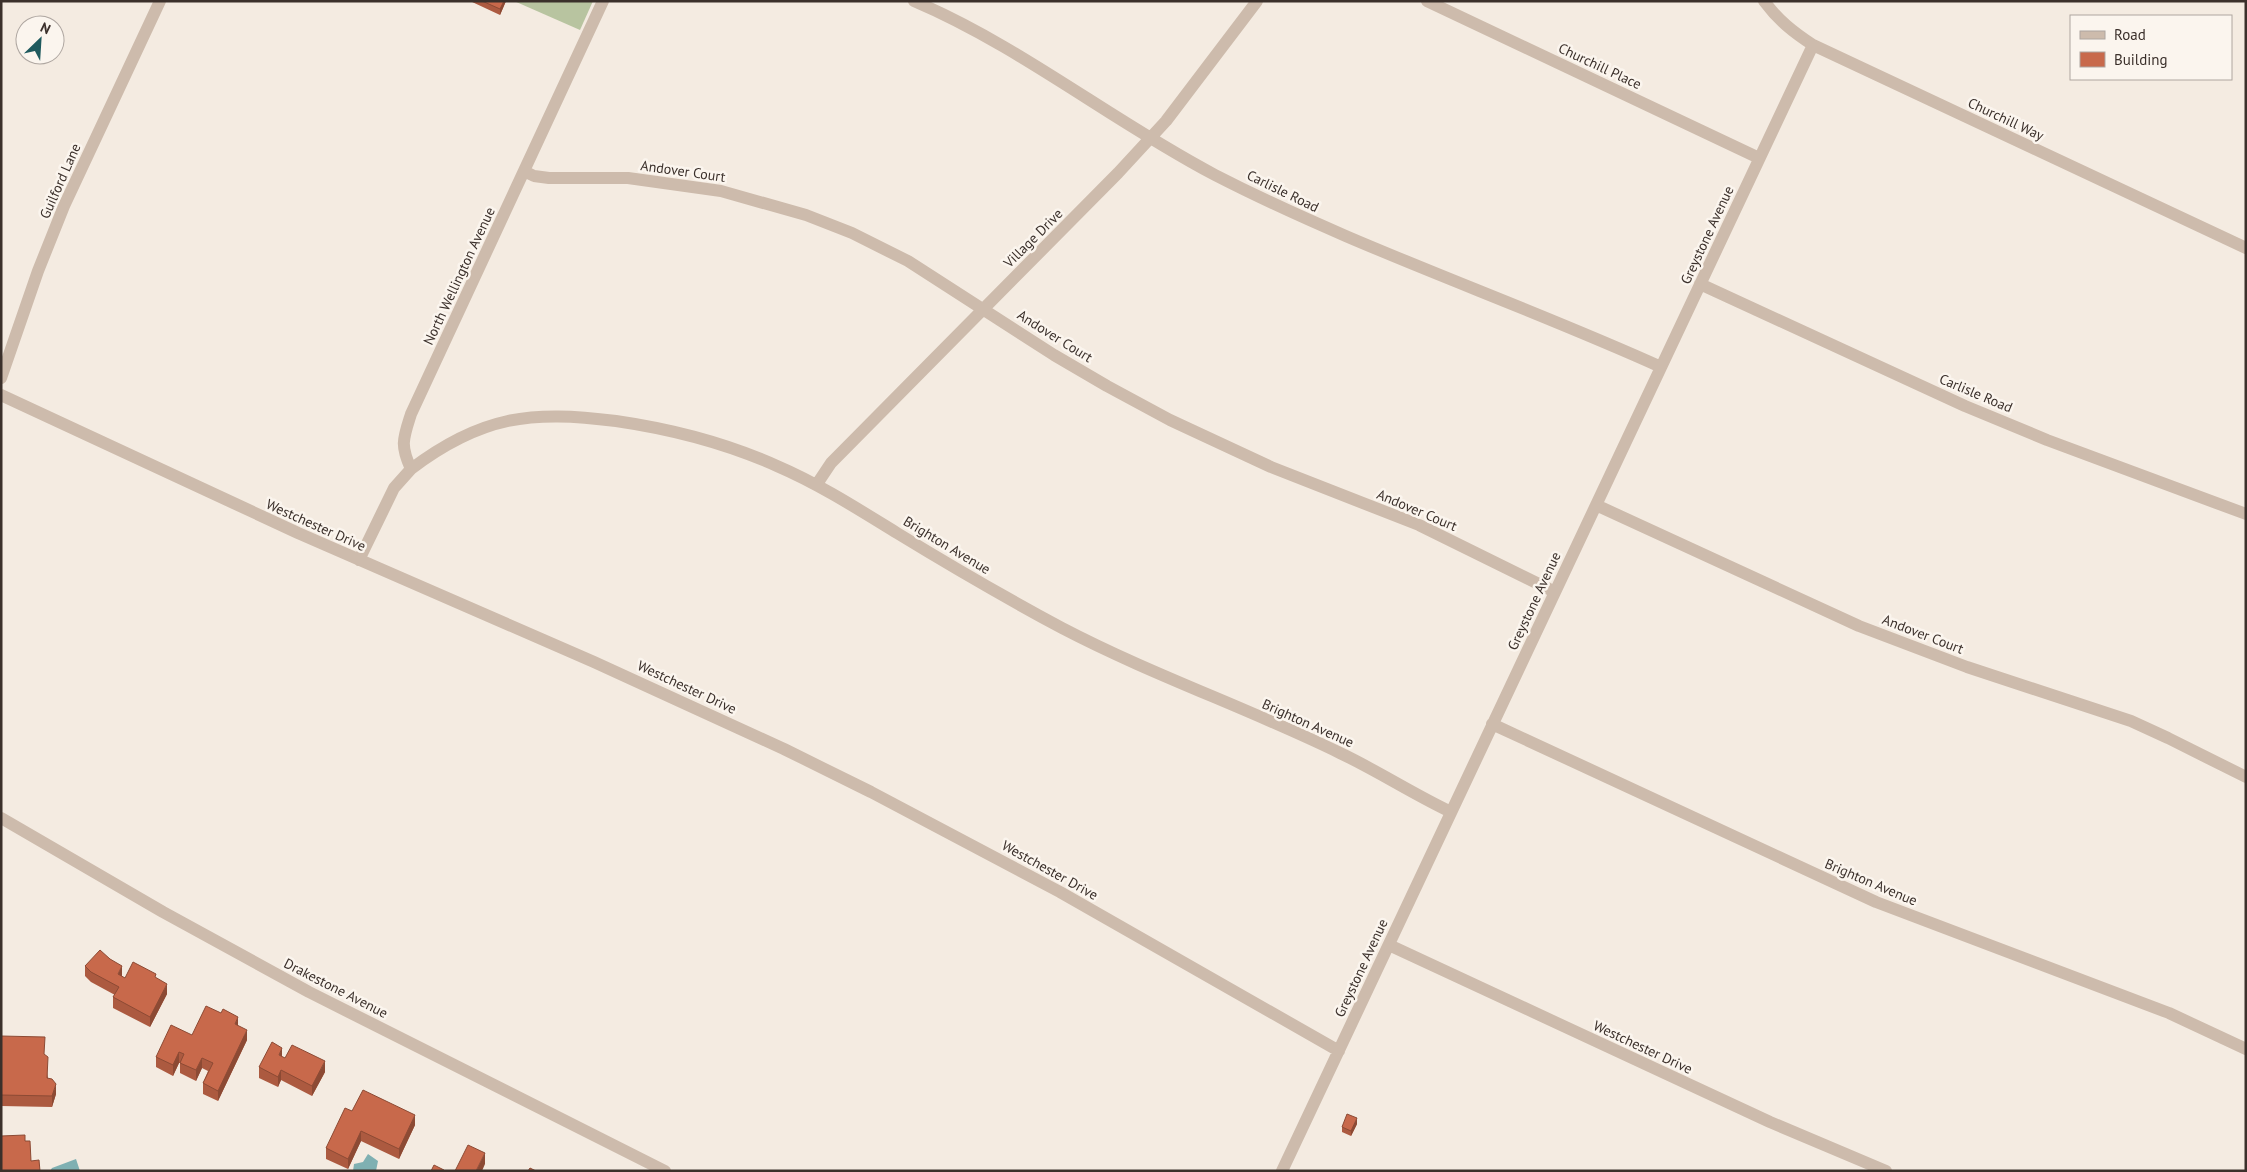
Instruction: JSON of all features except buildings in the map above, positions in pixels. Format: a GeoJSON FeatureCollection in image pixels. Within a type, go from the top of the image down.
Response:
{"type":"FeatureCollection","features":[{"type":"Feature","properties":{"kind":"street","name":"Guilford Lane"},"geometry":{"type":"LineString","coordinates":[[1,378],[38,271],[64,206],[160,1]]}},
{"type":"Feature","properties":{"kind":"street","name":"North Wellington Avenue"},"geometry":{"type":"LineString","coordinates":[[411,469],[403,451],[404,434],[412,414],[603,1]]}},
{"type":"Feature","properties":{"kind":"street","name":"Carlisle Road"},"geometry":{"type":"LineString","coordinates":[[914,1],[963,24],[1007,49],[1150,139],[1274,205],[1350,239],[1661,367]]}},
{"type":"Feature","properties":{"kind":"street","name":"Village Drive"},"geometry":{"type":"LineString","coordinates":[[816,484],[831,463],[1150,139],[1195,86],[1257,1]]}},
{"type":"Feature","properties":{"kind":"street","name":"Churchill Place"},"geometry":{"type":"LineString","coordinates":[[1427,1],[1760,158]]}},
{"type":"Feature","properties":{"kind":"street","name":"Churchill Way"},"geometry":{"type":"LineString","coordinates":[[1764,1],[1792,32],[1813,45],[2246,248]]}},
{"type":"Feature","properties":{"kind":"street","name":"Greystone Avenue"},"geometry":{"type":"LineString","coordinates":[[1284,1170],[1492,724],[1813,45]]}},
{"type":"Feature","properties":{"kind":"street","name":"Andover Court"},"geometry":{"type":"LineString","coordinates":[[524,171],[534,176],[549,178],[628,178],[721,191],[806,215],[852,233],[908,260],[1107,386],[1200,435],[1271,467],[1419,525],[1555,592]]}},
{"type":"Feature","properties":{"kind":"street","name":"Carlisle Road"},"geometry":{"type":"LineString","coordinates":[[1700,284],[1965,406],[2047,440],[2246,514]]}},
{"type":"Feature","properties":{"kind":"street","name":"Westchester Drive"},"geometry":{"type":"LineString","coordinates":[[1,395],[359,560],[686,703],[871,792],[1069,897],[1339,1051]]}},
{"type":"Feature","properties":{"kind":"street","name":"Brighton Avenue"},"geometry":{"type":"LineString","coordinates":[[411,469],[436,450],[472,430],[516,418],[560,416],[636,424],[711,441],[777,466],[816,484],[994,591],[1063,628],[1203,694],[1340,753],[1451,812]]}},
{"type":"Feature","properties":{"kind":"street"},"geometry":{"type":"LineString","coordinates":[[359,560],[380,512],[394,488],[411,469]]}},
{"type":"Feature","properties":{"kind":"street","name":"Andover Court"},"geometry":{"type":"LineString","coordinates":[[1596,505],[1859,626],[1967,667],[2131,721],[2246,777]]}},
{"type":"Feature","properties":{"kind":"street","name":"Brighton Avenue"},"geometry":{"type":"LineString","coordinates":[[1492,724],[1876,902],[2169,1013],[2246,1048]]}},
{"type":"Feature","properties":{"kind":"street","name":"Drakestone Avenue"},"geometry":{"type":"LineString","coordinates":[[1,818],[163,912],[309,992],[665,1171]]}},
{"type":"Feature","properties":{"kind":"street","name":"Westchester Drive"},"geometry":{"type":"LineString","coordinates":[[1389,945],[1770,1122],[1886,1171]]}},
{"type":"Feature","properties":{"kind":"green space"},"geometry":{"type":"Polygon","coordinates":[[[514,1],[593,1],[580,30],[514,1]]]}},
{"type":"Feature","properties":{"kind":"water"},"geometry":{"type":"Polygon","coordinates":[[[368,1154],[378,1161],[376,1171],[353,1171],[354,1164],[363,1162],[368,1154]]]}},
{"type":"Feature","properties":{"kind":"water"},"geometry":{"type":"Polygon","coordinates":[[[76,1159],[80,1171],[50,1171],[52,1168],[76,1159]]]}}]}
